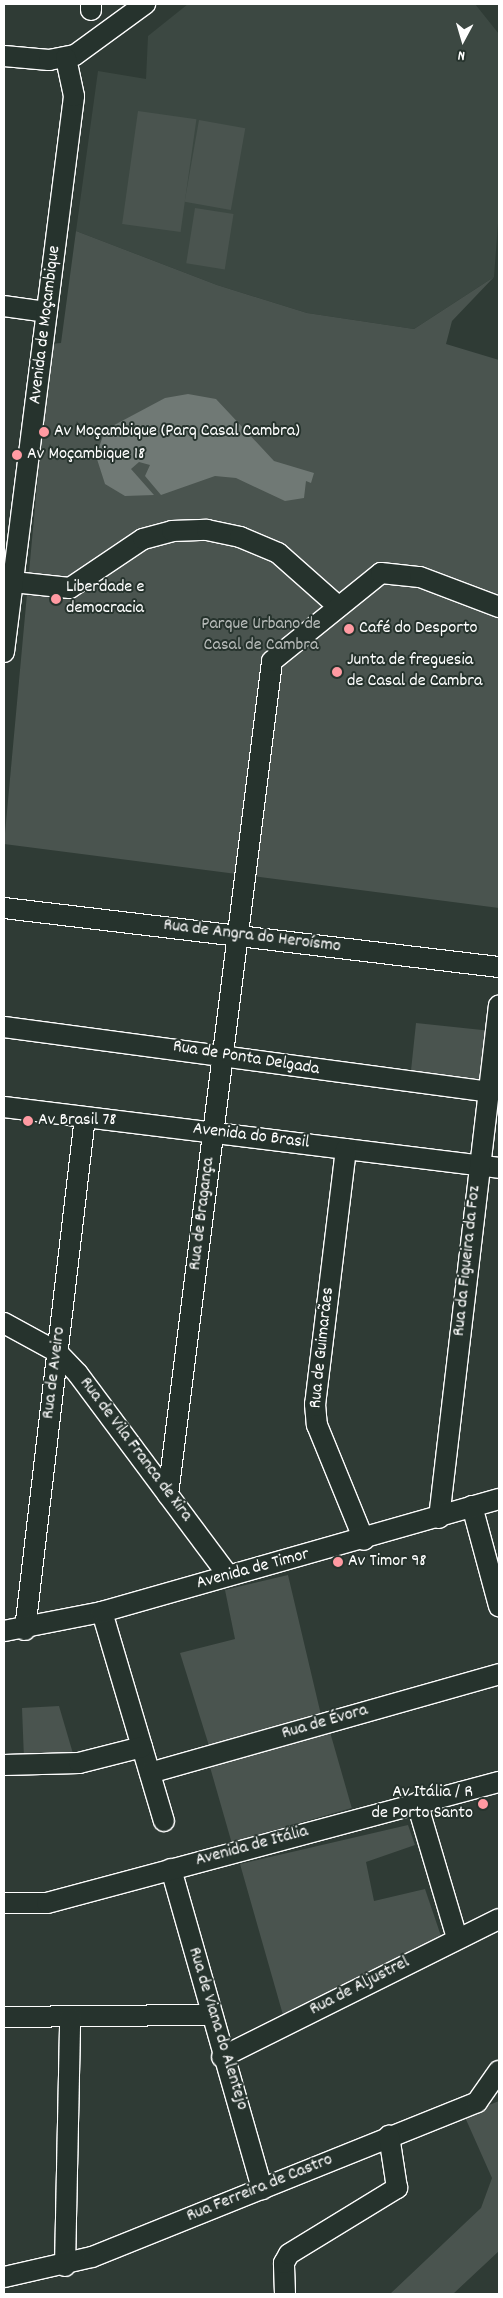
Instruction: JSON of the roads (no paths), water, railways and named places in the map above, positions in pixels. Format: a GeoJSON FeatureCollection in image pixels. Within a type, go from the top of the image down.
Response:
{"type":"FeatureCollection","features":[{"type":"Feature","properties":{"kind":"street"},"geometry":{"type":"LineString","coordinates":[[4,56],[66,58],[85,50],[145,4]]}},
{"type":"Feature","properties":{"kind":"street","name":"Avenida de Moçambique"},"geometry":{"type":"LineString","coordinates":[[4,652],[8,582],[47,312],[74,96],[66,58]]}},
{"type":"Feature","properties":{"kind":"street"},"geometry":{"type":"LineString","coordinates":[[4,306],[47,312]]}},
{"type":"Feature","properties":{"kind":"street"},"geometry":{"type":"LineString","coordinates":[[8,582],[70,588],[143,539],[172,532],[207,530],[240,536],[278,553],[339,607]]}},
{"type":"Feature","properties":{"kind":"street","name":"Rua de Bragança"},"geometry":{"type":"LineString","coordinates":[[168,1495],[272,661],[381,574],[420,577],[499,607]]}},
{"type":"Feature","properties":{"kind":"street","name":"Rua de Angra do Heroísmo"},"geometry":{"type":"LineString","coordinates":[[4,908],[499,967]]}},
{"type":"Feature","properties":{"kind":"street","name":"Rua da Figueira da Foz"},"geometry":{"type":"LineString","coordinates":[[438,1518],[499,1005]]}},
{"type":"Feature","properties":{"kind":"street","name":"Rua de Ponta Delgada"},"geometry":{"type":"LineString","coordinates":[[4,1027],[488,1092]]}},
{"type":"Feature","properties":{"kind":"street","name":"Avenida do Brasil"},"geometry":{"type":"LineString","coordinates":[[4,1107],[499,1168]]}},
{"type":"Feature","properties":{"kind":"street","name":"Rua de Aveiro"},"geometry":{"type":"LineString","coordinates":[[26,1630],[85,1117]]}},
{"type":"Feature","properties":{"kind":"street","name":"Rua de Guimarães"},"geometry":{"type":"LineString","coordinates":[[346,1149],[315,1404],[318,1425],[364,1540]]}},
{"type":"Feature","properties":{"kind":"street","name":"Rua de Vila Franca de Xira"},"geometry":{"type":"LineString","coordinates":[[4,1323],[58,1352],[228,1575]]}},
{"type":"Feature","properties":{"kind":"street","name":"Avenida de Timor"},"geometry":{"type":"LineString","coordinates":[[4,1630],[26,1630],[102,1612],[228,1575],[364,1540],[499,1499]]}},
{"type":"Feature","properties":{"kind":"street"},"geometry":{"type":"LineString","coordinates":[[472,1506],[499,1606]]}},
{"type":"Feature","properties":{"kind":"street"},"geometry":{"type":"LineString","coordinates":[[102,1612],[164,1821]]}},
{"type":"Feature","properties":{"kind":"street","name":"Rua de Évora"},"geometry":{"type":"LineString","coordinates":[[150,1773],[499,1674]]}},
{"type":"Feature","properties":{"kind":"street"},"geometry":{"type":"LineString","coordinates":[[4,1765],[79,1763],[142,1747]]}},
{"type":"Feature","properties":{"kind":"street","name":"Avenida de Itália"},"geometry":{"type":"LineString","coordinates":[[4,1903],[47,1902],[499,1782]]}},
{"type":"Feature","properties":{"kind":"street"},"geometry":{"type":"LineString","coordinates":[[417,1803],[457,1938]]}},
{"type":"Feature","properties":{"kind":"street","name":"Rua de Viana do Alentejo"},"geometry":{"type":"LineString","coordinates":[[171,1869],[210,2016],[222,2057],[242,2109],[262,2189]]}},
{"type":"Feature","properties":{"kind":"street","name":"Rua de Aljustrel"},"geometry":{"type":"LineString","coordinates":[[222,2057],[457,1938],[499,1919]]}},
{"type":"Feature","properties":{"kind":"street"},"geometry":{"type":"LineString","coordinates":[[4,2017],[210,2016]]}},
{"type":"Feature","properties":{"kind":"street"},"geometry":{"type":"LineString","coordinates":[[65,2266],[70,2017]]}},
{"type":"Feature","properties":{"kind":"street"},"geometry":{"type":"LineString","coordinates":[[476,2102],[499,2071]]}},
{"type":"Feature","properties":{"kind":"street","name":"Rua Ferreira de Castro"},"geometry":{"type":"LineString","coordinates":[[4,2277],[65,2266],[499,2093]]}},
{"type":"Feature","properties":{"kind":"street"},"geometry":{"type":"LineString","coordinates":[[285,2294],[284,2264],[290,2254],[397,2188],[388,2136]]}},
{"type":"Feature","properties":{"kind":"place","name":"Av Moçambique (Parq Casal Cambra)"},"geometry":{"type":"Point","coordinates":[44,432]}},
{"type":"Feature","properties":{"kind":"place","name":"Av Moçambique 18"},"geometry":{"type":"Point","coordinates":[17,455]}},
{"type":"Feature","properties":{"kind":"place","name":"Liberdade e democracia"},"geometry":{"type":"Point","coordinates":[56,599]}},
{"type":"Feature","properties":{"kind":"place","name":"Café do Desporto"},"geometry":{"type":"Point","coordinates":[349,629]}},
{"type":"Feature","properties":{"kind":"place","name":"Junta de freguesia de Casal de Cambra"},"geometry":{"type":"Point","coordinates":[337,672]}},
{"type":"Feature","properties":{"kind":"place","name":"Av Brasil 78"},"geometry":{"type":"Point","coordinates":[28,1121]}},
{"type":"Feature","properties":{"kind":"place","name":"Av Timor 98"},"geometry":{"type":"Point","coordinates":[338,1562]}},
{"type":"Feature","properties":{"kind":"place","name":"Av Itália / R de Porto Santo"},"geometry":{"type":"Point","coordinates":[483,1804]}},
{"type":"Feature","properties":{"kind":"park label","name":"Parque Urbano de Casal de Cambra"},"geometry":{"type":"Point","coordinates":[261,636]}}]}
